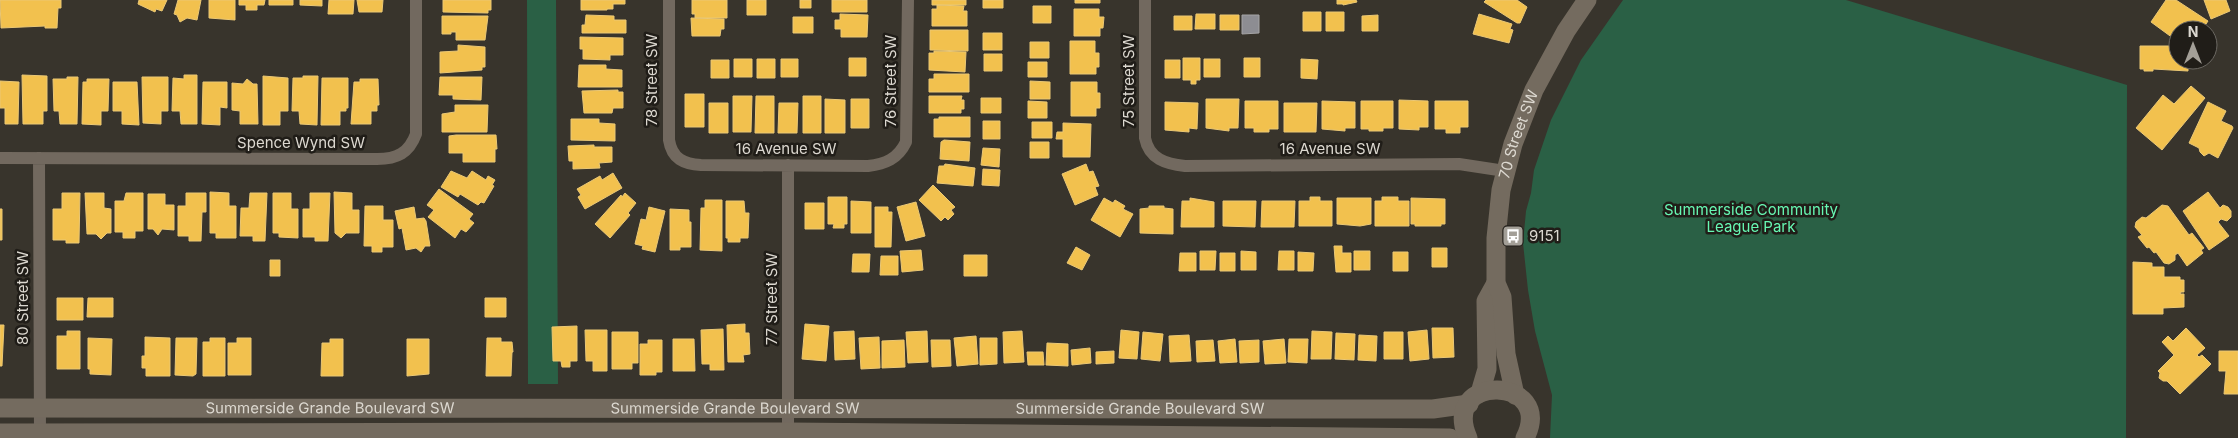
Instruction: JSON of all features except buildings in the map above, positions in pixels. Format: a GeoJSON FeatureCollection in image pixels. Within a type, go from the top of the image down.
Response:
{"type":"FeatureCollection","features":[{"type":"Feature","properties":{"kind":"street","name":"Spence Wynd SW"},"geometry":{"type":"LineString","coordinates":[[39,158],[377,159],[398,156],[407,150],[416,134],[416,0]]}},
{"type":"Feature","properties":{"kind":"street","name":"78 Street SW"},"geometry":{"type":"LineString","coordinates":[[669,0],[669,140],[672,153],[677,158]]}},
{"type":"Feature","properties":{"kind":"street","name":"76 Street SW"},"geometry":{"type":"LineString","coordinates":[[894,158],[903,148],[908,134],[908,0]]}},
{"type":"Feature","properties":{"kind":"street","name":"75 Street SW"},"geometry":{"type":"LineString","coordinates":[[1145,0],[1145,138],[1147,147],[1156,158]]}},
{"type":"Feature","properties":{"kind":"street","name":"70 Street SW"},"geometry":{"type":"LineString","coordinates":[[1515,395],[1508,364],[1502,297],[1496,283],[1497,218],[1505,171],[1522,117],[1534,90],[1566,31],[1587,0]]}},
{"type":"Feature","properties":{"kind":"street"},"geometry":{"type":"LineString","coordinates":[[0,158],[39,158]]}},
{"type":"Feature","properties":{"kind":"street","name":"80 Street SW"},"geometry":{"type":"LineString","coordinates":[[39,158],[40,436]]}},
{"type":"Feature","properties":{"kind":"street","name":"16 Avenue SW"},"geometry":{"type":"LineString","coordinates":[[677,158],[693,164],[868,166],[894,158]]}},
{"type":"Feature","properties":{"kind":"street","name":"16 Avenue SW"},"geometry":{"type":"LineString","coordinates":[[1156,158],[1171,164],[1185,166],[1459,164],[1505,171]]}},
{"type":"Feature","properties":{"kind":"street","name":"77 Street SW"},"geometry":{"type":"LineString","coordinates":[[788,165],[788,432]]}},
{"type":"Feature","properties":{"kind":"street","name":"70 Street SW"},"geometry":{"type":"LineString","coordinates":[[1468,438],[1464,421],[1487,369],[1486,300],[1496,283]]}},
{"type":"Feature","properties":{"kind":"street","name":"Summerside Grande Boulevard SW"},"geometry":{"type":"LineString","coordinates":[[0,408],[1433,408],[1474,398],[1495,388],[1505,389],[1515,395]]}},
{"type":"Feature","properties":{"kind":"street"},"geometry":{"type":"LineString","coordinates":[[1515,395],[1522,399],[1529,414],[1530,423],[1525,438]]}},
{"type":"Feature","properties":{"kind":"street"},"geometry":{"type":"LineString","coordinates":[[543,408],[543,435]]}},
{"type":"Feature","properties":{"kind":"street","name":"Summerside Grande Boulevard SW"},"geometry":{"type":"LineString","coordinates":[[0,433],[40,436],[543,435],[788,432],[1450,438]]}},
{"type":"Feature","properties":{"kind":"green space"},"geometry":{"type":"Polygon","coordinates":[[[527,0],[556,0],[558,384],[528,384],[527,0]]]}},
{"type":"Feature","properties":{"kind":"green space","name":"Summerside Community League Park"},"geometry":{"type":"Polygon","coordinates":[[[1623,0],[1846,0],[2127,85],[2126,438],[1550,438],[1552,395],[1535,331],[1528,290],[1523,243],[1526,211],[1534,170],[1551,120],[1581,60],[1623,0]]]}},
{"type":"Feature","properties":{"kind":"place","name":"9151"},"geometry":{"type":"Point","coordinates":[1513,236]}}]}
